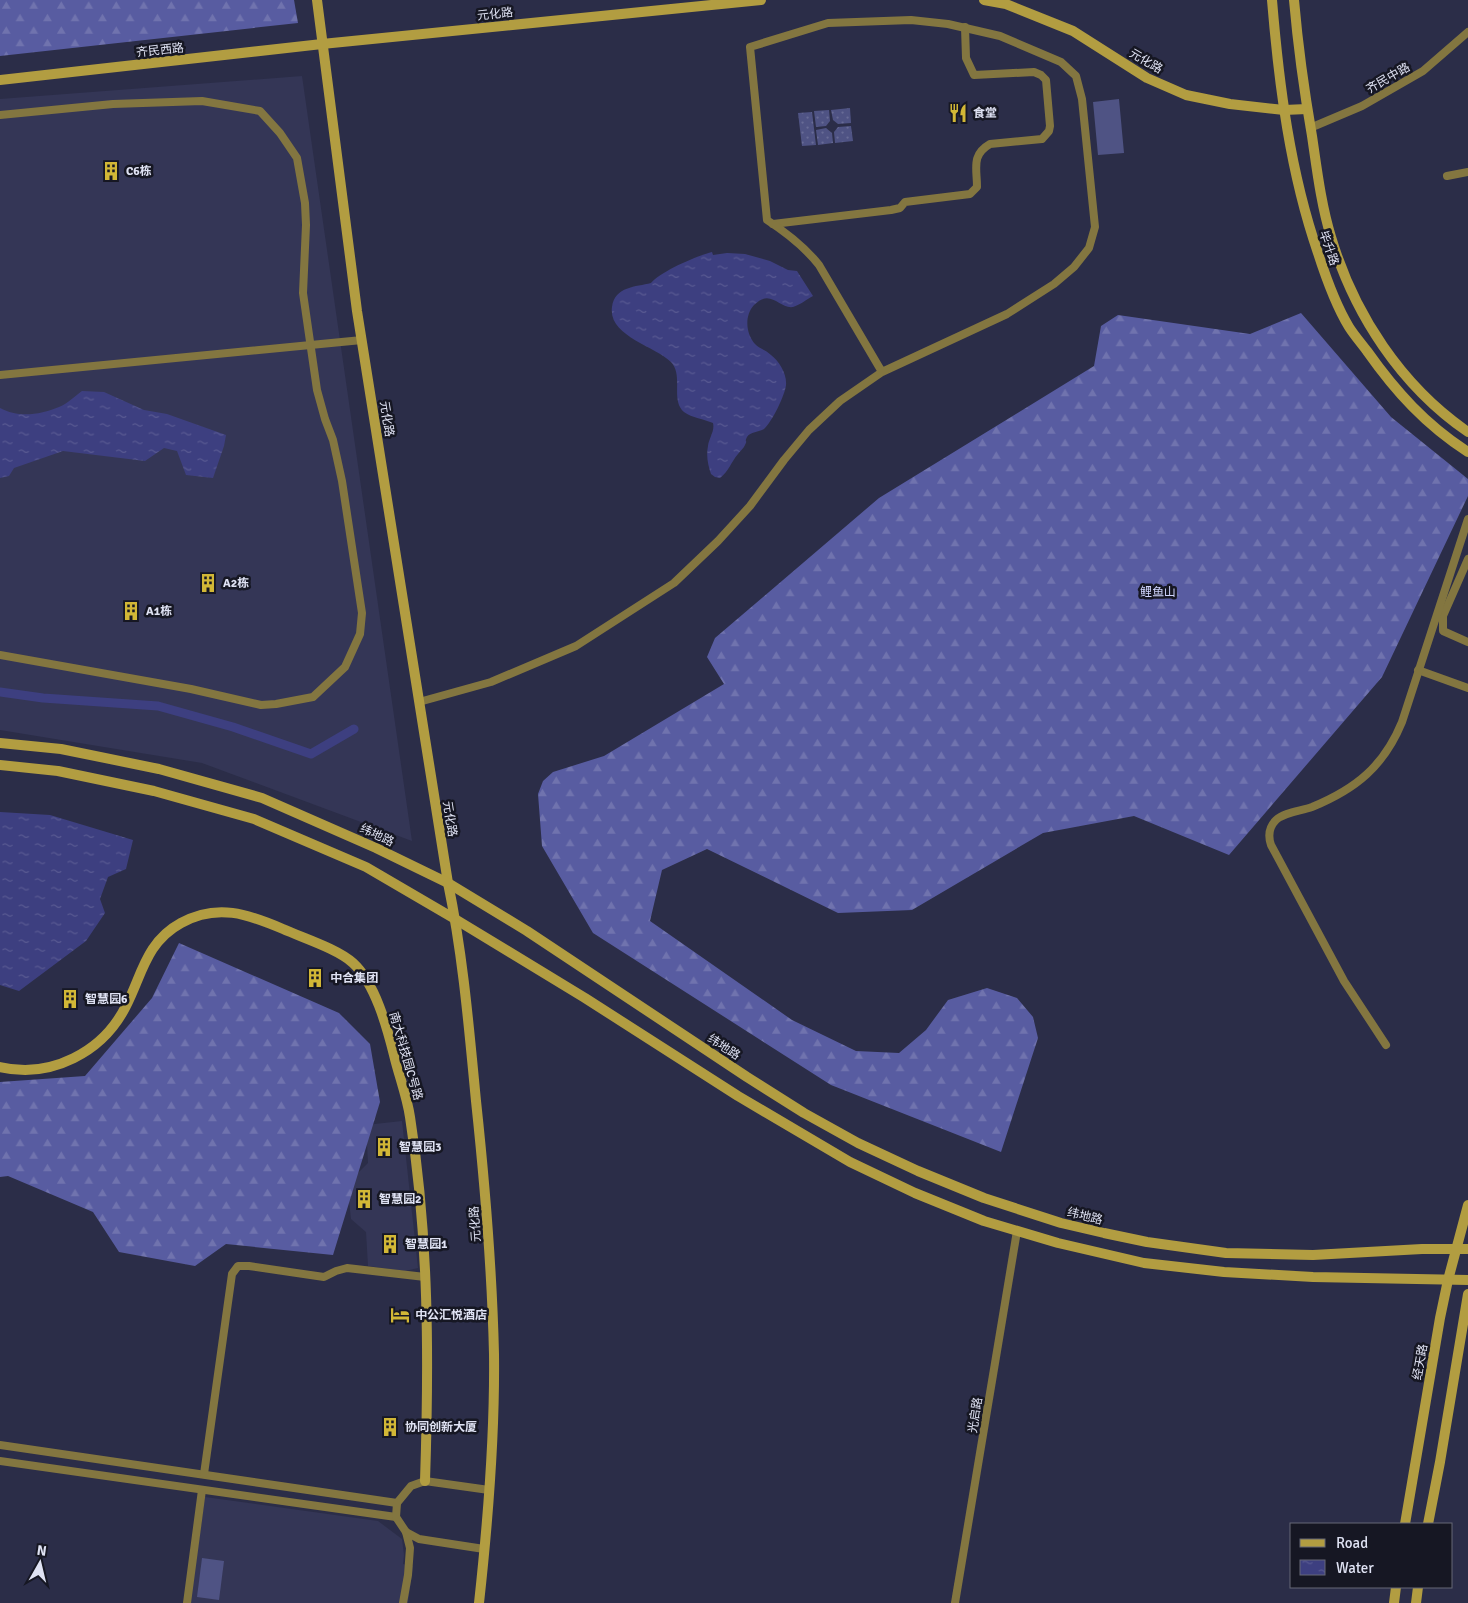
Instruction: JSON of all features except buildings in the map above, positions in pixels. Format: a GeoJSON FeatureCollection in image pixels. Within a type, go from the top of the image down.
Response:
{"type":"FeatureCollection","features":[{"type":"Feature","properties":{"kind":"street","name":"元化路"},"geometry":{"type":"LineString","coordinates":[[317,0],[362,340],[455,918],[467,1006],[485,1186],[494,1354],[493,1435],[479,1603]]}},
{"type":"Feature","properties":{"kind":"street","name":"元化路"},"geometry":{"type":"LineString","coordinates":[[322,44],[761,0]]}},
{"type":"Feature","properties":{"kind":"street","name":"元化路"},"geometry":{"type":"LineString","coordinates":[[984,0],[1006,4],[1073,31],[1147,78],[1186,94],[1230,104],[1284,110],[1307,109]]}},
{"type":"Feature","properties":{"kind":"street","name":"毕升路"},"geometry":{"type":"LineString","coordinates":[[1272,0],[1276,51],[1284,110],[1295,169],[1308,225],[1326,280],[1349,327],[1384,375],[1427,422],[1468,452]]}},
{"type":"Feature","properties":{"kind":"street","name":"毕升路"},"geometry":{"type":"LineString","coordinates":[[1294,0],[1300,63],[1321,197],[1331,238],[1348,282],[1369,326],[1392,361],[1430,402],[1468,432]]}},
{"type":"Feature","properties":{"kind":"street"},"geometry":{"type":"LineString","coordinates":[[419,702],[491,682],[576,646],[674,583],[718,541],[750,506],[784,460],[810,430],[840,401],[882,372],[1007,314],[1054,284],[1074,267],[1089,248],[1095,227],[1082,99],[1076,76],[1061,62],[1000,36],[948,24],[911,20],[828,23],[750,47],[767,220],[808,251],[819,265],[882,372]]}},
{"type":"Feature","properties":{"kind":"street"},"geometry":{"type":"LineString","coordinates":[[773,224],[891,210],[900,208],[905,202],[970,194],[976,187],[977,155],[982,148],[990,144],[1042,139],[1049,131],[1050,126],[1046,80],[1034,72],[974,75],[966,58],[965,28]]}},
{"type":"Feature","properties":{"kind":"street","name":"齐民中路"},"geometry":{"type":"LineString","coordinates":[[1310,128],[1362,106],[1422,72],[1468,32]]}},
{"type":"Feature","properties":{"kind":"street","name":"齐民西路"},"geometry":{"type":"LineString","coordinates":[[0,80],[322,44]]}},
{"type":"Feature","properties":{"kind":"street"},"geometry":{"type":"LineString","coordinates":[[0,115],[113,104],[202,101],[260,112],[280,133],[297,158],[305,203],[306,226],[303,293],[317,390],[333,440],[342,481],[362,613],[360,634],[345,668],[312,697],[276,704],[261,704],[191,689],[0,655]]}},
{"type":"Feature","properties":{"kind":"street"},"geometry":{"type":"LineString","coordinates":[[1447,176],[1468,172]]}},
{"type":"Feature","properties":{"kind":"street"},"geometry":{"type":"LineString","coordinates":[[0,376],[362,340]]}},
{"type":"Feature","properties":{"kind":"street"},"geometry":{"type":"LineString","coordinates":[[1386,1045],[1344,981],[1271,845],[1270,833],[1273,824],[1279,818],[1315,806],[1353,785],[1378,765],[1389,750],[1398,732],[1468,519]]}},
{"type":"Feature","properties":{"kind":"street"},"geometry":{"type":"LineString","coordinates":[[1468,559],[1442,616],[1443,631],[1468,642]]}},
{"type":"Feature","properties":{"kind":"street"},"geometry":{"type":"LineString","coordinates":[[1418,670],[1468,688]]}},
{"type":"Feature","properties":{"kind":"street","name":"纬地路"},"geometry":{"type":"LineString","coordinates":[[0,743],[61,749],[159,769],[262,798],[376,848],[448,883],[527,930],[616,991],[804,1113],[884,1155],[984,1198],[1061,1223],[1104,1233],[1148,1242],[1226,1253],[1313,1255],[1468,1248]]}},
{"type":"Feature","properties":{"kind":"street"},"geometry":{"type":"LineString","coordinates":[[0,765],[58,771],[154,790],[254,819],[366,868],[455,918],[738,1096],[850,1162],[915,1193],[984,1221],[1058,1243],[1144,1263],[1216,1271],[1313,1277],[1468,1280]]}},
{"type":"Feature","properties":{"kind":"street","name":"南大科技园C号路"},"geometry":{"type":"LineString","coordinates":[[0,1067],[27,1070],[49,1067],[70,1060],[90,1049],[106,1035],[120,1017],[136,985],[141,967],[160,938],[180,923],[199,915],[219,912],[241,913],[342,955],[353,963],[367,981],[389,1034],[407,1106],[422,1221],[425,1277],[428,1349],[425,1482]]}},
{"type":"Feature","properties":{"kind":"street","name":"经天路"},"geometry":{"type":"LineString","coordinates":[[1405,1523],[1448,1280],[1468,1205]]}},
{"type":"Feature","properties":{"kind":"street","name":"光启路"},"geometry":{"type":"LineString","coordinates":[[955,1603],[1017,1231]]}},
{"type":"Feature","properties":{"kind":"street"},"geometry":{"type":"LineString","coordinates":[[204,1474],[232,1274],[238,1266],[250,1266],[324,1277],[348,1268],[425,1277]]}},
{"type":"Feature","properties":{"kind":"street"},"geometry":{"type":"LineString","coordinates":[[1428,1523],[1468,1294]]}},
{"type":"Feature","properties":{"kind":"street"},"geometry":{"type":"LineString","coordinates":[[0,1445],[397,1503]]}},
{"type":"Feature","properties":{"kind":"street"},"geometry":{"type":"LineString","coordinates":[[0,1461],[396,1517]]}},
{"type":"Feature","properties":{"kind":"street"},"geometry":{"type":"LineString","coordinates":[[403,1603],[410,1548],[406,1532],[396,1517],[397,1503],[411,1486],[425,1482],[489,1490]]}},
{"type":"Feature","properties":{"kind":"street"},"geometry":{"type":"LineString","coordinates":[[187,1603],[202,1490]]}},
{"type":"Feature","properties":{"kind":"street"},"geometry":{"type":"LineString","coordinates":[[406,1532],[419,1540],[484,1549]]}},
{"type":"Feature","properties":{"kind":"street"},"geometry":{"type":"LineString","coordinates":[[1394,1603],[1396,1588]]}},
{"type":"Feature","properties":{"kind":"street"},"geometry":{"type":"LineString","coordinates":[[1416,1603],[1418,1588]]}},
{"type":"Feature","properties":{"kind":"shaded area"},"geometry":{"type":"Polygon","coordinates":[[[302,76],[412,841],[202,763],[0,730],[0,99],[302,76]]]}},
{"type":"Feature","properties":{"kind":"shaded area"},"geometry":{"type":"Polygon","coordinates":[[[1119,99],[1124,153],[1098,155],[1093,102],[1119,99]]]}},
{"type":"Feature","properties":{"kind":"shaded area"},"geometry":{"type":"Polygon","coordinates":[[[850,108],[851,123],[838,124],[833,120],[831,110],[850,108]]]}},
{"type":"Feature","properties":{"kind":"shaded area"},"geometry":{"type":"Polygon","coordinates":[[[829,110],[830,121],[826,126],[816,127],[814,111],[829,110]]]}},
{"type":"Feature","properties":{"kind":"shaded area"},"geometry":{"type":"Polygon","coordinates":[[[812,112],[816,145],[802,146],[798,113],[812,112]]]}},
{"type":"Feature","properties":{"kind":"shaded area"},"geometry":{"type":"Polygon","coordinates":[[[851,126],[853,141],[835,143],[834,132],[838,127],[851,126]]]}},
{"type":"Feature","properties":{"kind":"shaded area"},"geometry":{"type":"Polygon","coordinates":[[[826,128],[832,133],[833,143],[818,145],[816,130],[826,128]]]}},
{"type":"Feature","properties":{"kind":"shaded area"},"geometry":{"type":"Polygon","coordinates":[[[402,1121],[418,1268],[405,1271],[368,1266],[366,1232],[351,1219],[348,1191],[355,1176],[368,1163],[366,1125],[402,1121]]]}},
{"type":"Feature","properties":{"kind":"shaded area"},"geometry":{"type":"Polygon","coordinates":[[[205,1497],[378,1521],[402,1539],[403,1564],[413,1566],[408,1603],[190,1603],[205,1497]]]}},
{"type":"Feature","properties":{"kind":"shaded area"},"geometry":{"type":"Polygon","coordinates":[[[202,1558],[224,1561],[219,1600],[197,1597],[202,1558]]]}},
{"type":"Feature","properties":{"kind":"green space"},"geometry":{"type":"Polygon","coordinates":[[[0,0],[294,0],[298,23],[0,56],[0,0]]]}},
{"type":"Feature","properties":{"kind":"green space","name":"鲤鱼山"},"geometry":{"type":"Polygon","coordinates":[[[1301,313],[1391,417],[1468,479],[1468,496],[1382,677],[1229,855],[1134,816],[1043,833],[912,910],[838,913],[707,849],[662,870],[650,921],[792,1020],[856,1051],[899,1053],[926,1030],[948,1000],[987,988],[1017,998],[1033,1017],[1038,1038],[1001,1152],[831,1085],[593,933],[542,846],[538,794],[543,781],[553,772],[604,756],[724,684],[707,657],[715,638],[879,498],[1094,366],[1101,326],[1118,315],[1250,334],[1301,313]]]}},
{"type":"Feature","properties":{"kind":"green space"},"geometry":{"type":"Polygon","coordinates":[[[179,943],[339,1013],[370,1044],[380,1102],[333,1255],[226,1244],[195,1266],[119,1252],[93,1212],[8,1176],[0,1177],[0,1082],[85,1076],[152,998],[179,943]]]}},
{"type":"Feature","properties":{"kind":"water"},"geometry":{"type":"Polygon","coordinates":[[[712,252],[713,255],[727,253],[745,254],[770,261],[788,270],[797,271],[813,296],[793,307],[788,307],[775,300],[765,298],[760,300],[751,309],[747,325],[752,340],[780,364],[784,372],[786,385],[771,421],[764,429],[748,435],[744,447],[720,478],[711,474],[708,460],[707,450],[713,423],[684,412],[678,401],[677,374],[671,362],[617,326],[613,317],[612,307],[617,295],[622,291],[651,283],[662,274],[679,265],[712,252]]]}},
{"type":"Feature","properties":{"kind":"water"},"geometry":{"type":"Polygon","coordinates":[[[82,391],[104,392],[144,410],[167,414],[226,435],[213,478],[186,475],[177,451],[164,448],[145,461],[63,451],[14,468],[9,476],[0,478],[0,408],[22,414],[44,412],[62,406],[82,391]]]}},
{"type":"Feature","properties":{"kind":"water"},"geometry":{"type":"Polygon","coordinates":[[[0,812],[50,815],[133,840],[126,869],[108,877],[100,899],[105,913],[86,941],[19,991],[0,985],[0,812]]]}},
{"type":"Feature","properties":{"kind":"waterway"},"geometry":{"type":"LineString","coordinates":[[0,692],[43,698],[158,706],[233,727],[311,754],[354,729]]}},
{"type":"Feature","properties":{"kind":"place","name":"食堂"},"geometry":{"type":"Point","coordinates":[958,113]}},
{"type":"Feature","properties":{"kind":"place","name":"C6栋"},"geometry":{"type":"Point","coordinates":[111,171]}},
{"type":"Feature","properties":{"kind":"place","name":"A2栋"},"geometry":{"type":"Point","coordinates":[208,583]}},
{"type":"Feature","properties":{"kind":"place","name":"A1栋"},"geometry":{"type":"Point","coordinates":[131,611]}},
{"type":"Feature","properties":{"kind":"place","name":"中合集团"},"geometry":{"type":"Point","coordinates":[315,978]}},
{"type":"Feature","properties":{"kind":"place","name":"智慧园6"},"geometry":{"type":"Point","coordinates":[70,999]}},
{"type":"Feature","properties":{"kind":"place","name":"智慧园3"},"geometry":{"type":"Point","coordinates":[384,1147]}},
{"type":"Feature","properties":{"kind":"place","name":"智慧园2"},"geometry":{"type":"Point","coordinates":[364,1199]}},
{"type":"Feature","properties":{"kind":"place","name":"智慧园1"},"geometry":{"type":"Point","coordinates":[390,1244]}},
{"type":"Feature","properties":{"kind":"place","name":"中公汇悦酒店"},"geometry":{"type":"Point","coordinates":[400,1315]}},
{"type":"Feature","properties":{"kind":"place","name":"协同创新大厦"},"geometry":{"type":"Point","coordinates":[390,1427]}}]}
